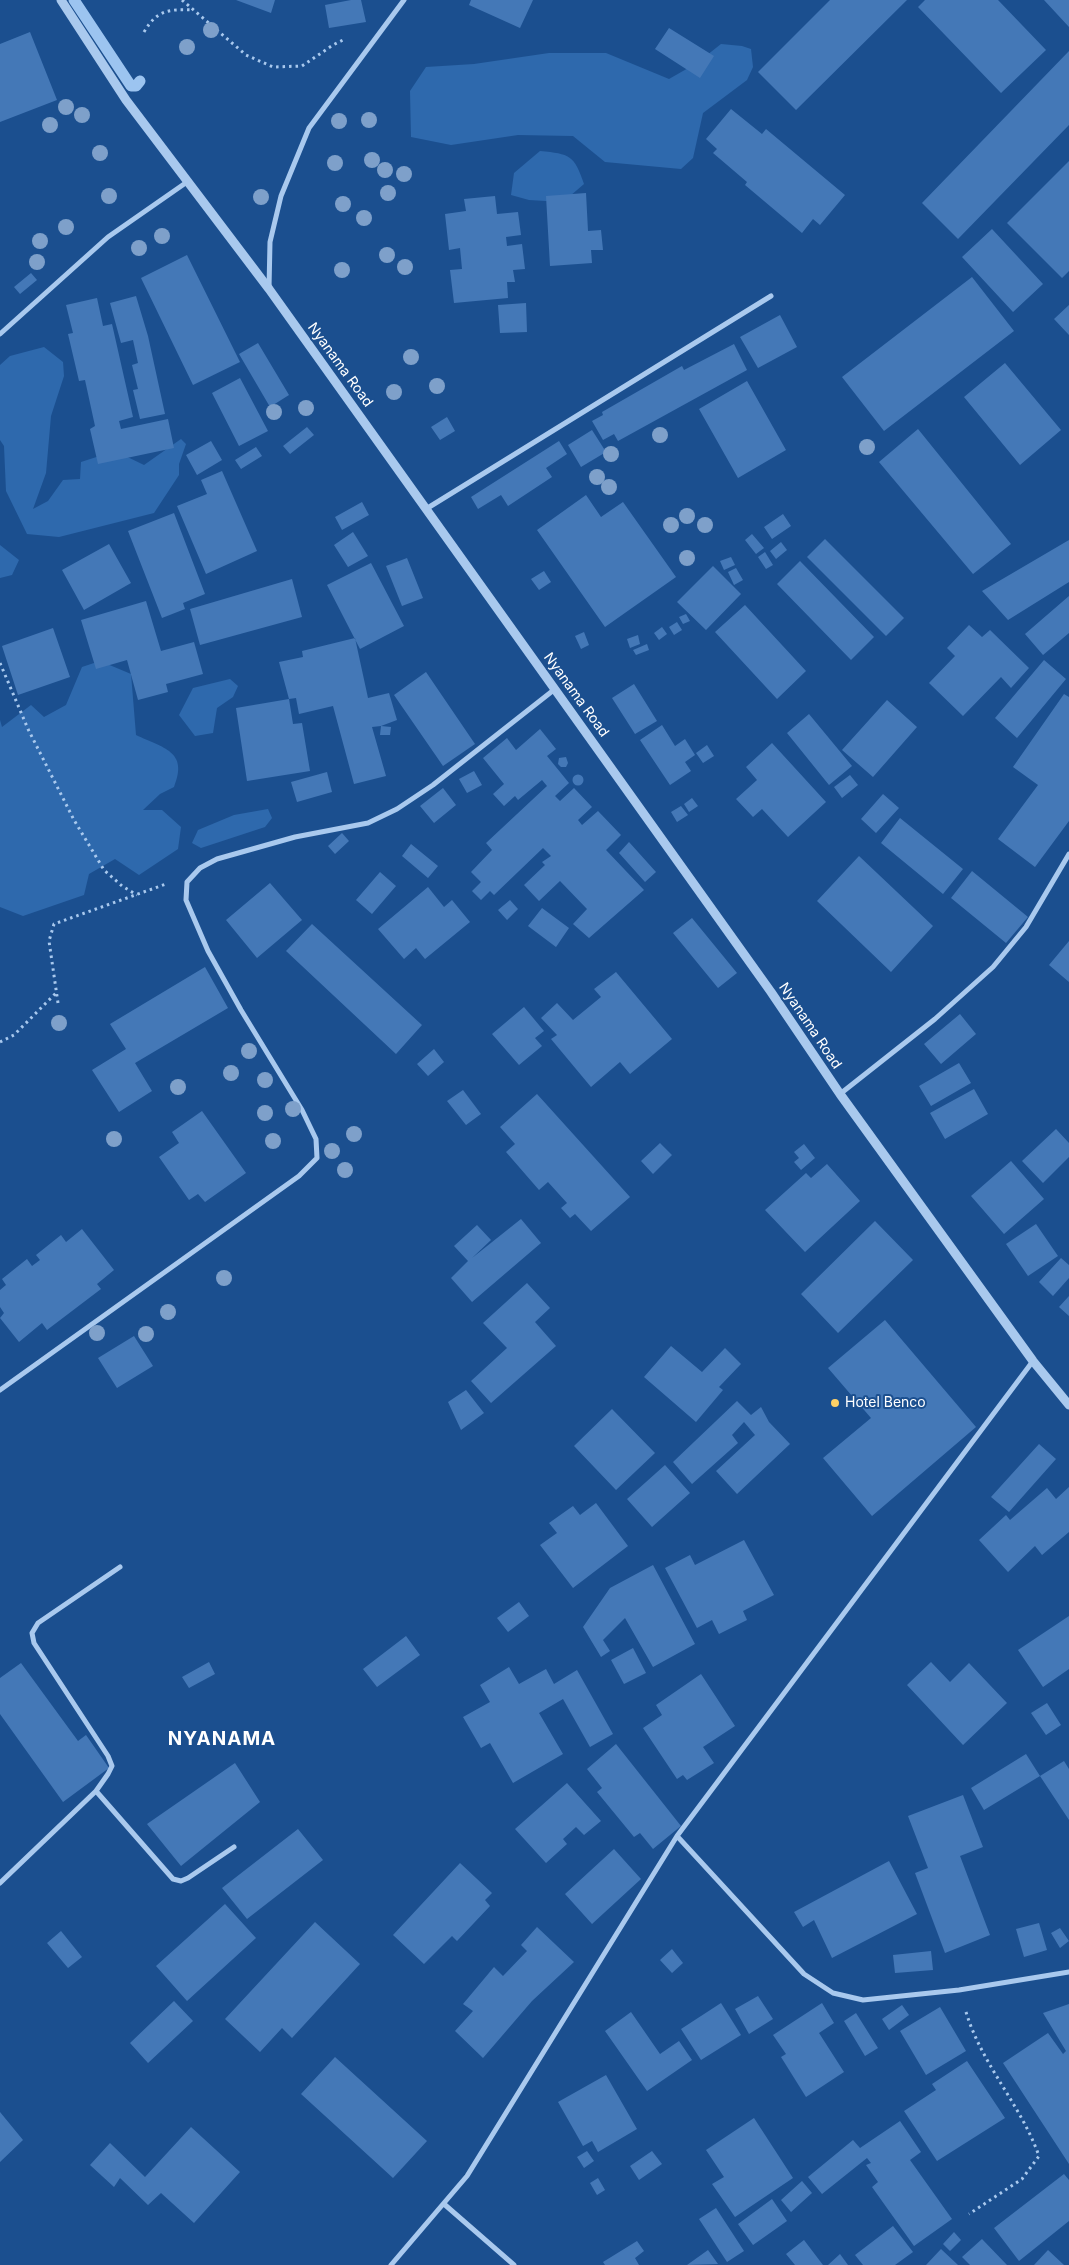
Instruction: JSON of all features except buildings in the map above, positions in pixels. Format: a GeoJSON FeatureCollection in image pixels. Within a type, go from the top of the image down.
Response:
{"type":"FeatureCollection","features":[{"type":"Feature","properties":{"kind":"street","name":"Nyanama Road"},"geometry":{"type":"LineString","coordinates":[[61,0],[126,100],[269,289],[771,992],[840,1094],[1033,1361],[1069,1405]]}},
{"type":"Feature","properties":{"kind":"street"},"geometry":{"type":"LineString","coordinates":[[269,289],[270,242],[281,196],[309,128],[404,0]]}},
{"type":"Feature","properties":{"kind":"street"},"geometry":{"type":"LineString","coordinates":[[0,334],[108,237],[187,182]]}},
{"type":"Feature","properties":{"kind":"street"},"geometry":{"type":"LineString","coordinates":[[426,509],[771,296]]}},
{"type":"Feature","properties":{"kind":"street"},"geometry":{"type":"LineString","coordinates":[[0,1390],[299,1176],[317,1158],[316,1138],[302,1110],[208,951],[186,900],[187,882],[200,868],[217,858],[294,837],[368,823],[398,809],[433,786],[555,689]]}},
{"type":"Feature","properties":{"kind":"street"},"geometry":{"type":"LineString","coordinates":[[840,1094],[935,1018],[992,967],[1026,927],[1069,854]]}},
{"type":"Feature","properties":{"kind":"street"},"geometry":{"type":"LineString","coordinates":[[390,2265],[467,2176],[678,1836],[1033,1361]]}},
{"type":"Feature","properties":{"kind":"street"},"geometry":{"type":"LineString","coordinates":[[0,1883],[96,1792],[112,1766],[108,1756],[34,1643],[32,1633],[38,1623],[120,1567]]}},
{"type":"Feature","properties":{"kind":"street"},"geometry":{"type":"LineString","coordinates":[[96,1792],[173,1878],[181,1881],[188,1878],[234,1847]]}},
{"type":"Feature","properties":{"kind":"street"},"geometry":{"type":"LineString","coordinates":[[678,1836],[804,1974],[833,1993],[863,2000],[959,1990],[1069,1972]]}},
{"type":"Feature","properties":{"kind":"street"},"geometry":{"type":"LineString","coordinates":[[444,2204],[514,2265]]}},
{"type":"Feature","properties":{"kind":"path"},"geometry":{"type":"LineString","coordinates":[[182,0],[246,56],[273,67],[302,66],[342,41],[379,34]]}},
{"type":"Feature","properties":{"kind":"path"},"geometry":{"type":"LineString","coordinates":[[144,32],[151,20],[157,15],[173,9],[193,10]]}},
{"type":"Feature","properties":{"kind":"path"},"geometry":{"type":"LineString","coordinates":[[0,663],[28,729],[74,820],[104,870],[122,886],[137,894]]}},
{"type":"Feature","properties":{"kind":"path"},"geometry":{"type":"LineString","coordinates":[[58,1003],[49,941],[54,924],[137,894],[200,868]]}},
{"type":"Feature","properties":{"kind":"path"},"geometry":{"type":"LineString","coordinates":[[0,1042],[14,1036],[56,993]]}},
{"type":"Feature","properties":{"kind":"path"},"geometry":{"type":"LineString","coordinates":[[959,1990],[969,2021],[989,2067],[1019,2114],[1033,2139],[1039,2156],[1022,2179],[970,2214]]}},
{"type":"Feature","properties":{"kind":"shaded area"},"geometry":{"type":"Polygon","coordinates":[[[721,44],[751,49],[753,67],[747,80],[703,113],[693,158],[681,169],[605,162],[573,136],[518,135],[451,145],[411,137],[410,91],[426,67],[474,64],[549,53],[606,53],[669,79],[697,63],[721,44]]]}},
{"type":"Feature","properties":{"kind":"shaded area"},"geometry":{"type":"Polygon","coordinates":[[[540,151],[564,155],[570,158],[577,167],[584,184],[563,202],[529,200],[511,195],[514,173],[540,151]]]}},
{"type":"Feature","properties":{"kind":"shaded area"},"geometry":{"type":"Polygon","coordinates":[[[44,347],[63,362],[64,376],[51,416],[46,473],[33,509],[48,501],[63,480],[80,479],[81,462],[115,451],[144,465],[181,439],[186,444],[179,464],[179,475],[154,513],[59,537],[27,534],[6,491],[4,446],[0,440],[0,365],[10,356],[44,347]]]}},
{"type":"Feature","properties":{"kind":"shaded area"},"geometry":{"type":"Polygon","coordinates":[[[0,545],[19,560],[12,575],[0,578],[0,545]]]}},
{"type":"Feature","properties":{"kind":"shaded area"},"geometry":{"type":"Polygon","coordinates":[[[100,661],[131,674],[136,735],[171,752],[176,758],[178,775],[174,787],[160,794],[143,810],[162,810],[181,827],[178,849],[139,875],[115,859],[89,874],[84,895],[23,916],[0,907],[0,720],[2,727],[31,705],[44,717],[66,705],[82,667],[100,661]]]}},
{"type":"Feature","properties":{"kind":"shaded area"},"geometry":{"type":"Polygon","coordinates":[[[230,679],[238,686],[233,697],[217,708],[213,733],[195,736],[179,715],[193,688],[230,679]]]}},
{"type":"Feature","properties":{"kind":"shaded area"},"geometry":{"type":"Polygon","coordinates":[[[268,809],[272,818],[265,827],[201,848],[192,843],[198,830],[234,815],[268,809]]]}},
{"type":"Feature","properties":{"kind":"waterway"},"geometry":{"type":"LineString","coordinates":[[74,0],[131,86],[136,86],[140,81]]}},
{"type":"Feature","properties":{"kind":"place","name":"Hotel Benco"},"geometry":{"type":"Point","coordinates":[835,1403]}},
{"type":"Feature","properties":{"kind":"district","name":"NYANAMA"},"geometry":{"type":"Point","coordinates":[222,1739]}}]}
